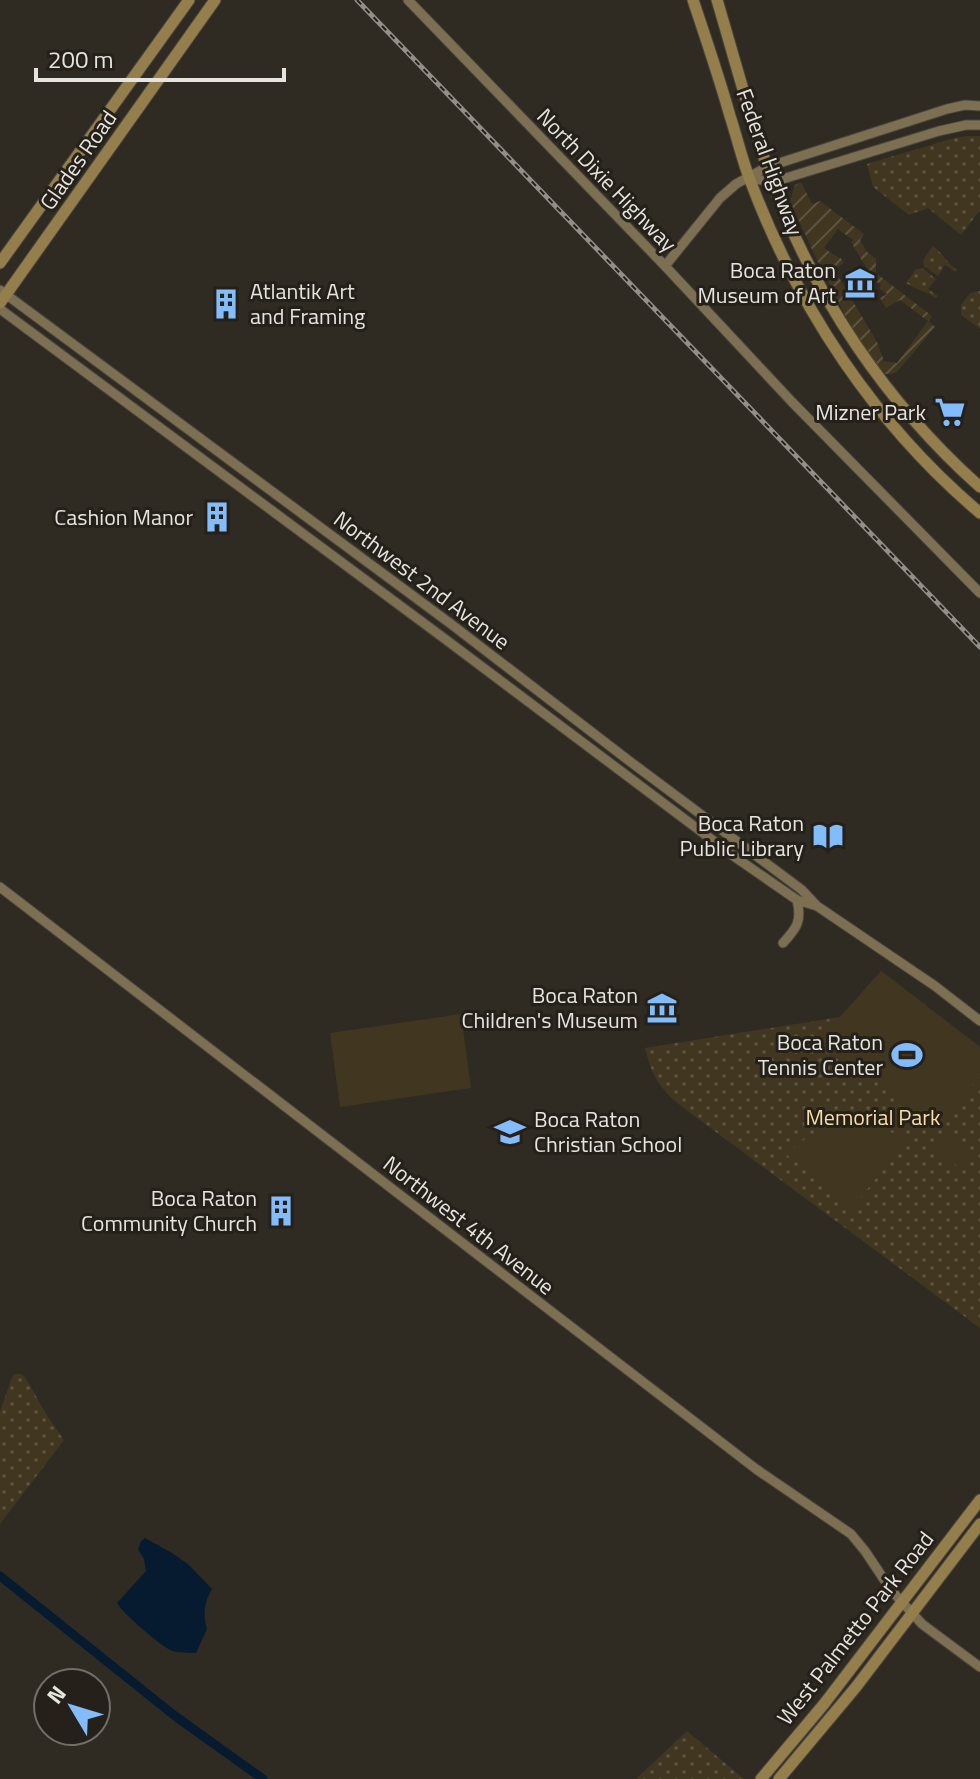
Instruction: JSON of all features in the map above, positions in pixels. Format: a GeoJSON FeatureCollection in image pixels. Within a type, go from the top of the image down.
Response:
{"type":"FeatureCollection","features":[{"type":"Feature","properties":{"kind":"main road","name":"Glades Road"},"geometry":{"type":"LineString","coordinates":[[0,263],[189,0]]}},
{"type":"Feature","properties":{"kind":"main road","name":"Glades Road"},"geometry":{"type":"LineString","coordinates":[[2,299],[215,0]]}},
{"type":"Feature","properties":{"kind":"main road","name":"Federal Highway"},"geometry":{"type":"LineString","coordinates":[[693,0],[749,178],[776,244],[799,289],[830,341],[894,428],[980,513]]}},
{"type":"Feature","properties":{"kind":"main road","name":"Federal Highway"},"geometry":{"type":"LineString","coordinates":[[717,0],[767,167],[793,232],[822,290],[890,392],[980,487]]}},
{"type":"Feature","properties":{"kind":"main road"},"geometry":{"type":"LineString","coordinates":[[857,380],[890,392]]}},
{"type":"Feature","properties":{"kind":"main road"},"geometry":{"type":"LineString","coordinates":[[894,428],[904,424],[924,431]]}},
{"type":"Feature","properties":{"kind":"main road","name":"West Palmetto Park Road"},"geometry":{"type":"LineString","coordinates":[[761,1779],[824,1704],[980,1500]]}},
{"type":"Feature","properties":{"kind":"main road","name":"West Palmetto Park Road"},"geometry":{"type":"LineString","coordinates":[[779,1779],[849,1696],[980,1524]]}},
{"type":"Feature","properties":{"kind":"street","name":"North Dixie Highway"},"geometry":{"type":"LineString","coordinates":[[408,0],[792,402],[980,593]]}},
{"type":"Feature","properties":{"kind":"street"},"geometry":{"type":"LineString","coordinates":[[665,266],[720,198],[736,184],[767,167],[960,106],[980,106]]}},
{"type":"Feature","properties":{"kind":"street"},"geometry":{"type":"LineString","coordinates":[[749,178],[773,182],[954,127],[980,125]]}},
{"type":"Feature","properties":{"kind":"street"},"geometry":{"type":"LineString","coordinates":[[877,131],[881,148]]}},
{"type":"Feature","properties":{"kind":"street","name":"Northwest 2nd Avenue"},"geometry":{"type":"LineString","coordinates":[[2,299],[722,848],[797,900],[817,906]]}},
{"type":"Feature","properties":{"kind":"street","name":"Northwest 2nd Avenue"},"geometry":{"type":"LineString","coordinates":[[2,299],[451,624],[802,890],[817,906],[935,986],[980,1021]]}},
{"type":"Feature","properties":{"kind":"street","name":"Northwest 4th Avenue"},"geometry":{"type":"LineString","coordinates":[[0,887],[756,1469],[845,1529],[862,1546],[891,1590],[922,1624],[980,1667]]}},
{"type":"Feature","properties":{"kind":"street"},"geometry":{"type":"LineString","coordinates":[[783,943],[798,923],[800,912],[797,900]]}},
{"type":"Feature","properties":{"kind":"green space"},"geometry":{"type":"Polygon","coordinates":[[[967,136],[980,136],[980,210],[961,235],[928,208],[909,215],[873,187],[867,164],[967,136]]]}},
{"type":"Feature","properties":{"kind":"green space"},"geometry":{"type":"Polygon","coordinates":[[[801,182],[812,204],[820,201],[864,234],[860,240],[866,251],[876,259],[876,273],[932,316],[929,321],[935,327],[898,371],[884,374],[877,367],[847,319],[790,201],[795,185],[801,182]],[[838,229],[824,248],[844,263],[834,269],[877,342],[884,361],[897,363],[928,321],[900,300],[886,308],[880,298],[887,294],[873,279],[851,242],[853,240],[838,229]]]}},
{"type":"Feature","properties":{"kind":"green space"},"geometry":{"type":"Polygon","coordinates":[[[933,246],[957,270],[955,272],[945,265],[938,276],[924,266],[923,260],[933,246]]]}},
{"type":"Feature","properties":{"kind":"green space"},"geometry":{"type":"Polygon","coordinates":[[[922,268],[936,279],[928,289],[938,296],[936,298],[906,283],[916,269],[922,268]]]}},
{"type":"Feature","properties":{"kind":"green space"},"geometry":{"type":"Polygon","coordinates":[[[980,291],[980,329],[961,315],[961,305],[970,293],[980,291]]]}},
{"type":"Feature","properties":{"kind":"green space","name":"Memorial Park"},"geometry":{"type":"Polygon","coordinates":[[[881,971],[980,1047],[980,1328],[681,1106],[657,1081],[645,1048],[840,1017],[881,971]]]}},
{"type":"Feature","properties":{"kind":"green space","name":"Boca Raton Tennis Center"},"geometry":{"type":"Polygon","coordinates":[[[881,971],[980,1047],[980,1077],[934,1129],[860,1064],[853,1072],[819,1041],[881,971]]]}},
{"type":"Feature","properties":{"kind":"green space"},"geometry":{"type":"Polygon","coordinates":[[[461,1014],[471,1088],[340,1107],[330,1033],[461,1014]]]}},
{"type":"Feature","properties":{"kind":"green space"},"geometry":{"type":"Polygon","coordinates":[[[850,1122],[880,1128],[906,1141],[853,1207],[787,1155],[816,1132],[850,1122]]]}},
{"type":"Feature","properties":{"kind":"green space"},"geometry":{"type":"Polygon","coordinates":[[[944,1133],[972,1154],[961,1169],[933,1148],[944,1133]]]}},
{"type":"Feature","properties":{"kind":"green space"},"geometry":{"type":"Polygon","coordinates":[[[15,1374],[25,1377],[64,1440],[0,1524],[0,1412],[15,1374]]]}},
{"type":"Feature","properties":{"kind":"green space"},"geometry":{"type":"Polygon","coordinates":[[[687,1731],[744,1779],[636,1779],[687,1731]]]}},
{"type":"Feature","properties":{"kind":"water"},"geometry":{"type":"Polygon","coordinates":[[[145,1538],[188,1564],[212,1589],[205,1609],[207,1629],[196,1653],[170,1650],[117,1603],[146,1571],[138,1549],[145,1538]]]}},
{"type":"Feature","properties":{"kind":"waterway"},"geometry":{"type":"LineString","coordinates":[[0,1576],[175,1716],[263,1779]]}},
{"type":"Feature","properties":{"kind":"railway"},"geometry":{"type":"LineString","coordinates":[[357,0],[980,647]]}},
{"type":"Feature","properties":{"kind":"place","name":"Boca Raton Museum of Art"},"geometry":{"type":"Point","coordinates":[860,283]}},
{"type":"Feature","properties":{"kind":"place","name":"Atlantik Art and Framing"},"geometry":{"type":"Point","coordinates":[226,304]}},
{"type":"Feature","properties":{"kind":"place","name":"Mizner Park"},"geometry":{"type":"Point","coordinates":[950,412]}},
{"type":"Feature","properties":{"kind":"place","name":"Cashion Manor"},"geometry":{"type":"Point","coordinates":[217,517]}},
{"type":"Feature","properties":{"kind":"place","name":"Boca Raton Public Library"},"geometry":{"type":"Point","coordinates":[828,836]}},
{"type":"Feature","properties":{"kind":"place","name":"Boca Raton Children's Museum"},"geometry":{"type":"Point","coordinates":[662,1008]}},
{"type":"Feature","properties":{"kind":"place","name":"Boca Raton Tennis Center"},"geometry":{"type":"Point","coordinates":[907,1055]}},
{"type":"Feature","properties":{"kind":"place","name":"Boca Raton Christian School"},"geometry":{"type":"Point","coordinates":[510,1132]}},
{"type":"Feature","properties":{"kind":"place","name":"Boca Raton Community Church"},"geometry":{"type":"Point","coordinates":[281,1211]}}]}
